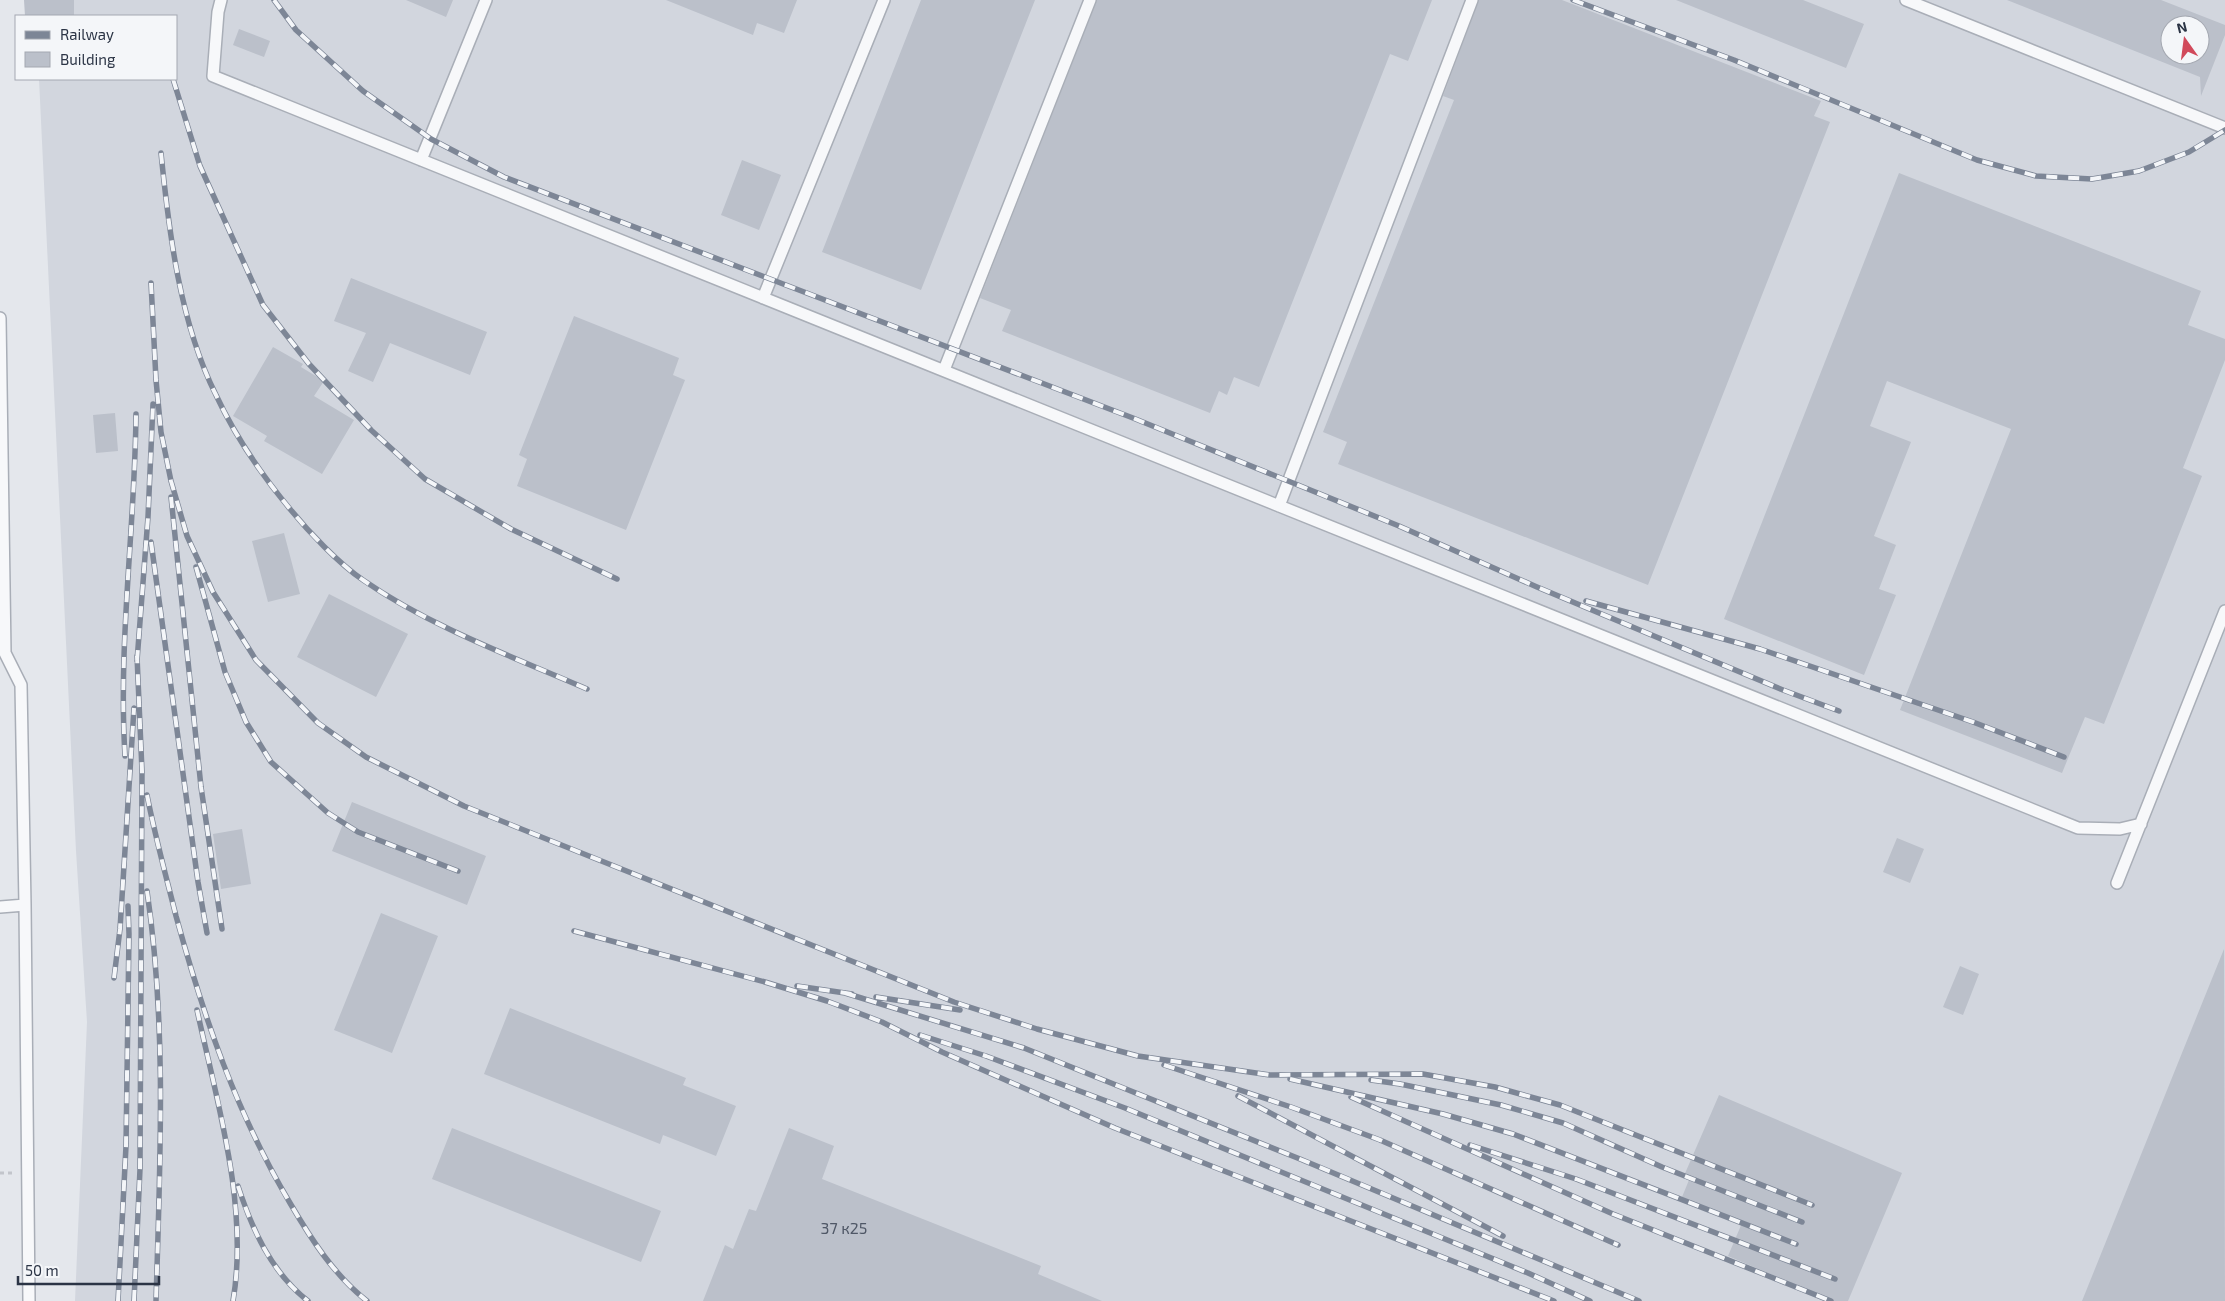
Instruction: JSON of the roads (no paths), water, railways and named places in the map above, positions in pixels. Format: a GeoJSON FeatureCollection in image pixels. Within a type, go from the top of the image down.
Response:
{"type":"FeatureCollection","features":[{"type":"Feature","properties":{"kind":"lane"},"geometry":{"type":"LineString","coordinates":[[221,0],[218,12],[213,76],[2078,828],[2120,829],[2140,824]]}},
{"type":"Feature","properties":{"kind":"lane"},"geometry":{"type":"LineString","coordinates":[[421,160],[486,0]]}},
{"type":"Feature","properties":{"kind":"lane"},"geometry":{"type":"LineString","coordinates":[[763,298],[884,0]]}},
{"type":"Feature","properties":{"kind":"lane"},"geometry":{"type":"LineString","coordinates":[[944,370],[1090,0]]}},
{"type":"Feature","properties":{"kind":"lane"},"geometry":{"type":"LineString","coordinates":[[1279,506],[1472,0]]}},
{"type":"Feature","properties":{"kind":"lane"},"geometry":{"type":"LineString","coordinates":[[1906,0],[2225,128]]}},
{"type":"Feature","properties":{"kind":"lane"},"geometry":{"type":"LineString","coordinates":[[0,318],[4,653],[21,685],[29,1301]]}},
{"type":"Feature","properties":{"kind":"lane"},"geometry":{"type":"LineString","coordinates":[[2117,883],[2225,611]]}},
{"type":"Feature","properties":{"kind":"lane"},"geometry":{"type":"LineString","coordinates":[[0,907],[24,905]]}},
{"type":"Feature","properties":{"kind":"railway"},"geometry":{"type":"LineString","coordinates":[[274,0],[296,30],[363,91],[431,139],[504,177],[1133,418],[1399,526],[1537,587],[1783,690],[1839,711]]}},
{"type":"Feature","properties":{"kind":"railway"},"geometry":{"type":"LineString","coordinates":[[1573,0],[1734,60],[1977,160],[2036,176],[2092,179],[2139,171],[2189,152],[2225,130]]}},
{"type":"Feature","properties":{"kind":"railway"},"geometry":{"type":"LineString","coordinates":[[173,80],[200,166],[263,305],[309,364],[371,430],[425,479],[511,529],[617,579]]}},
{"type":"Feature","properties":{"kind":"railway"},"geometry":{"type":"LineString","coordinates":[[161,153],[172,246],[193,338],[216,395],[232,425],[249,454],[279,496],[324,547],[363,580],[389,597],[472,640],[587,689]]}},
{"type":"Feature","properties":{"kind":"railway"},"geometry":{"type":"LineString","coordinates":[[151,283],[156,380],[161,432],[171,481],[187,536],[213,592],[256,660],[318,723],[366,757],[464,806],[954,1002],[1037,1029],[1138,1056],[1270,1075],[1423,1074],[1495,1087],[1560,1105],[1812,1205]]}},
{"type":"Feature","properties":{"kind":"railway"},"geometry":{"type":"LineString","coordinates":[[137,661],[148,517],[153,404]]}},
{"type":"Feature","properties":{"kind":"railway"},"geometry":{"type":"LineString","coordinates":[[125,756],[123,713],[125,628],[136,414]]}},
{"type":"Feature","properties":{"kind":"railway"},"geometry":{"type":"LineString","coordinates":[[171,497],[201,787],[222,929]]}},
{"type":"Feature","properties":{"kind":"railway"},"geometry":{"type":"LineString","coordinates":[[151,542],[198,882],[207,933]]}},
{"type":"Feature","properties":{"kind":"railway"},"geometry":{"type":"LineString","coordinates":[[196,567],[225,672],[246,722],[271,762],[328,813],[358,832],[458,871]]}},
{"type":"Feature","properties":{"kind":"railway"},"geometry":{"type":"LineString","coordinates":[[1586,601],[1760,649],[1973,722],[2064,757]]}},
{"type":"Feature","properties":{"kind":"railway"},"geometry":{"type":"LineString","coordinates":[[134,1301],[140,1169],[142,771],[137,656]]}},
{"type":"Feature","properties":{"kind":"railway"},"geometry":{"type":"LineString","coordinates":[[114,978],[120,929],[134,708]]}},
{"type":"Feature","properties":{"kind":"railway"},"geometry":{"type":"LineString","coordinates":[[147,795],[176,916],[198,991],[223,1064],[253,1134],[306,1230],[344,1280],[367,1301]]}},
{"type":"Feature","properties":{"kind":"railway"},"geometry":{"type":"LineString","coordinates":[[147,891],[153,942],[160,1044],[160,1147],[156,1301]]}},
{"type":"Feature","properties":{"kind":"railway"},"geometry":{"type":"LineString","coordinates":[[118,1301],[126,1146],[128,906]]}},
{"type":"Feature","properties":{"kind":"railway"},"geometry":{"type":"LineString","coordinates":[[574,931],[765,982],[827,1001],[882,1022],[942,1052],[1115,1128],[1554,1301]]}},
{"type":"Feature","properties":{"kind":"railway"},"geometry":{"type":"LineString","coordinates":[[797,986],[852,994]]}},
{"type":"Feature","properties":{"kind":"railway"},"geometry":{"type":"LineString","coordinates":[[845,993],[1024,1048],[1300,1159],[1639,1301]]}},
{"type":"Feature","properties":{"kind":"railway"},"geometry":{"type":"LineString","coordinates":[[876,997],[960,1010]]}},
{"type":"Feature","properties":{"kind":"railway"},"geometry":{"type":"LineString","coordinates":[[197,1010],[221,1118],[234,1192],[237,1265],[233,1301]]}},
{"type":"Feature","properties":{"kind":"railway"},"geometry":{"type":"LineString","coordinates":[[920,1035],[986,1056],[1125,1108],[1528,1273],[1590,1301]]}},
{"type":"Feature","properties":{"kind":"railway"},"geometry":{"type":"LineString","coordinates":[[1164,1065],[1291,1107],[1380,1140],[1618,1245]]}},
{"type":"Feature","properties":{"kind":"railway"},"geometry":{"type":"LineString","coordinates":[[1290,1079],[1443,1114],[1513,1134],[1796,1244]]}},
{"type":"Feature","properties":{"kind":"railway"},"geometry":{"type":"LineString","coordinates":[[1371,1080],[1400,1084],[1501,1105],[1563,1123],[1662,1167],[1802,1222]]}},
{"type":"Feature","properties":{"kind":"railway"},"geometry":{"type":"LineString","coordinates":[[1238,1096],[1503,1236]]}},
{"type":"Feature","properties":{"kind":"railway"},"geometry":{"type":"LineString","coordinates":[[1351,1097],[1613,1214],[1831,1301]]}},
{"type":"Feature","properties":{"kind":"railway"},"geometry":{"type":"LineString","coordinates":[[1470,1145],[1576,1179],[1835,1279]]}},
{"type":"Feature","properties":{"kind":"railway"},"geometry":{"type":"LineString","coordinates":[[238,1186],[264,1249],[283,1277],[308,1301]]}}]}
